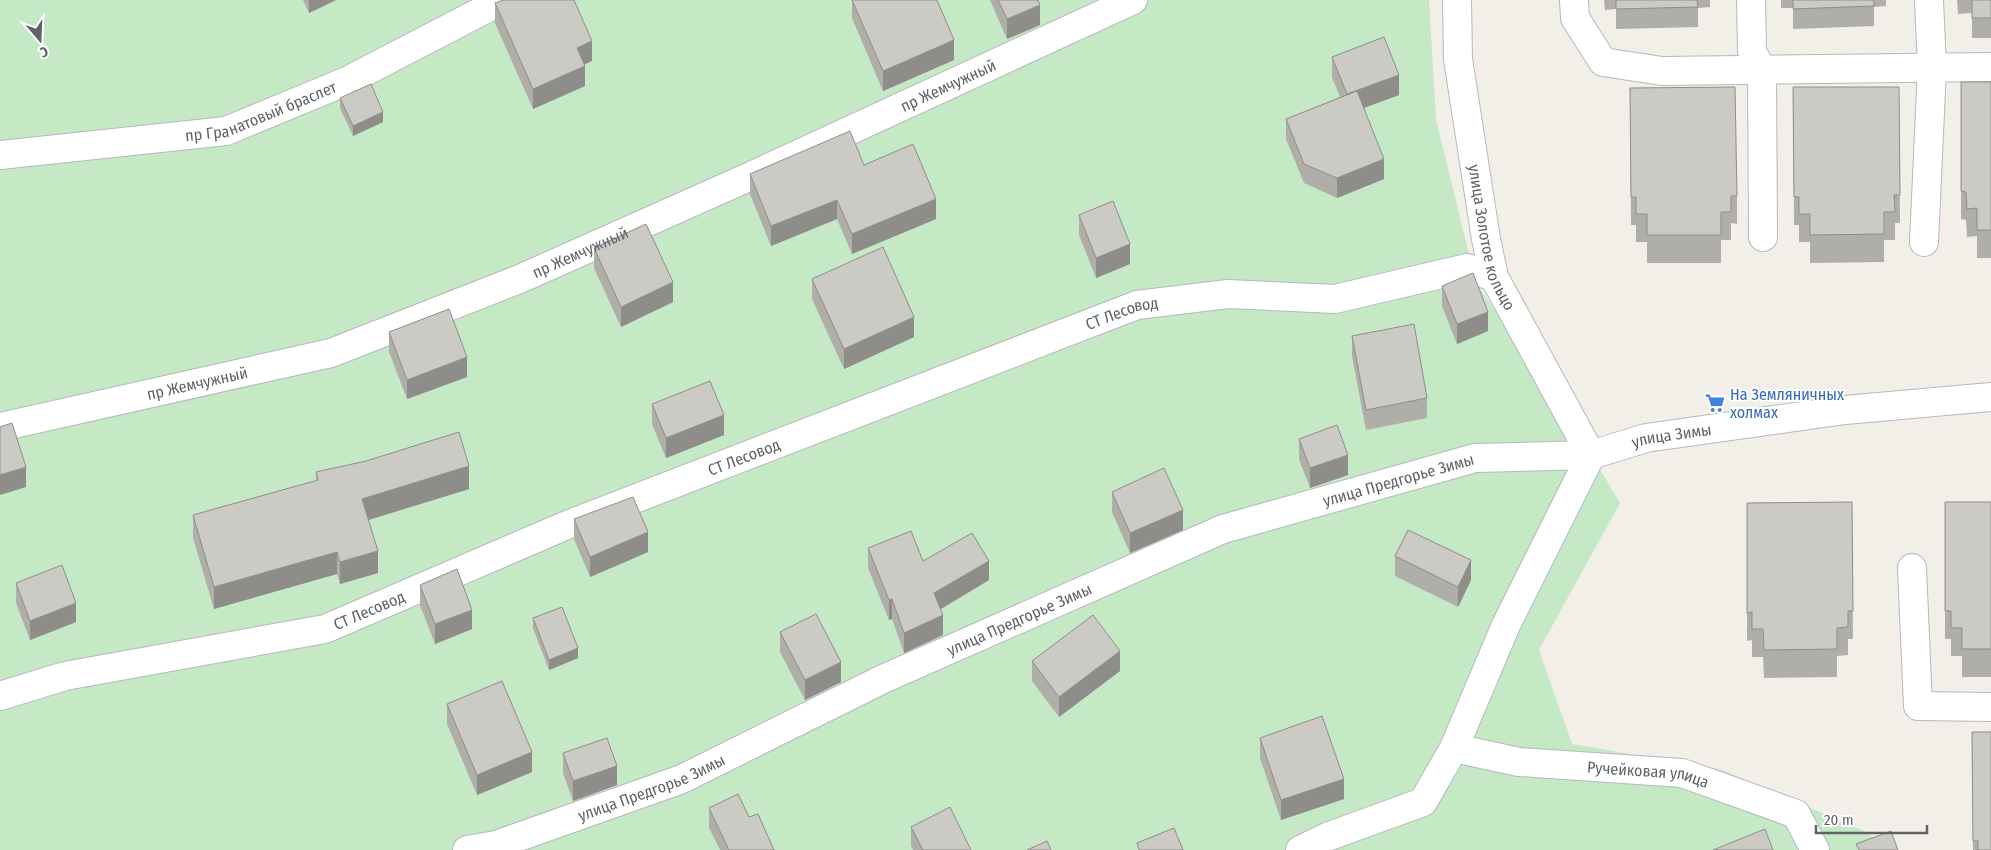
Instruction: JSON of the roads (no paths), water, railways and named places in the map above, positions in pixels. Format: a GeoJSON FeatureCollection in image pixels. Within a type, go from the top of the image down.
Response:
{"type":"FeatureCollection","features":[{"type":"Feature","properties":{"kind":"street","name":"пр Гранатовый браслет"},"geometry":{"type":"LineString","coordinates":[[0,155],[226,131],[347,81],[503,0]]}},
{"type":"Feature","properties":{"kind":"street","name":"пр Жемчужный"},"geometry":{"type":"LineString","coordinates":[[0,427],[331,353],[522,278],[751,176],[1133,0]]}},
{"type":"Feature","properties":{"kind":"street","name":"улица Золотое кольцо"},"geometry":{"type":"LineString","coordinates":[[1457,0],[1458,59],[1486,240],[1494,277],[1591,455]]}},
{"type":"Feature","properties":{"kind":"street"},"geometry":{"type":"LineString","coordinates":[[1574,0],[1575,18],[1603,62],[1662,71],[1991,67]]}},
{"type":"Feature","properties":{"kind":"street"},"geometry":{"type":"LineString","coordinates":[[1751,0],[1752,51],[1762,70],[1764,237]]}},
{"type":"Feature","properties":{"kind":"street"},"geometry":{"type":"LineString","coordinates":[[1924,242],[1932,68],[1929,0]]}},
{"type":"Feature","properties":{"kind":"street","name":"СТ Лесовод"},"geometry":{"type":"LineString","coordinates":[[0,696],[65,676],[325,629],[567,525],[1138,305],[1228,294],[1335,300],[1467,268],[1494,277]]}},
{"type":"Feature","properties":{"kind":"street","name":"улица Зимы"},"geometry":{"type":"LineString","coordinates":[[1591,455],[1656,437],[1845,410],[1991,397]]}},
{"type":"Feature","properties":{"kind":"street"},"geometry":{"type":"LineString","coordinates":[[1300,850],[1327,837],[1423,802],[1454,748],[1506,625],[1591,455]]}},
{"type":"Feature","properties":{"kind":"street","name":"улица Предгорье Зимы"},"geometry":{"type":"LineString","coordinates":[[467,850],[496,845],[682,780],[883,679],[1223,529],[1475,458],[1591,455]]}},
{"type":"Feature","properties":{"kind":"street"},"geometry":{"type":"LineString","coordinates":[[1912,568],[1918,706],[1991,707]]}},
{"type":"Feature","properties":{"kind":"street","name":"Ручейковая улица"},"geometry":{"type":"LineString","coordinates":[[1454,748],[1520,762],[1682,773],[1796,814],[1815,850]]}},
{"type":"Feature","properties":{"kind":"place","name":"На Земляничных холмах"},"geometry":{"type":"Point","coordinates":[1715,403]}}]}
